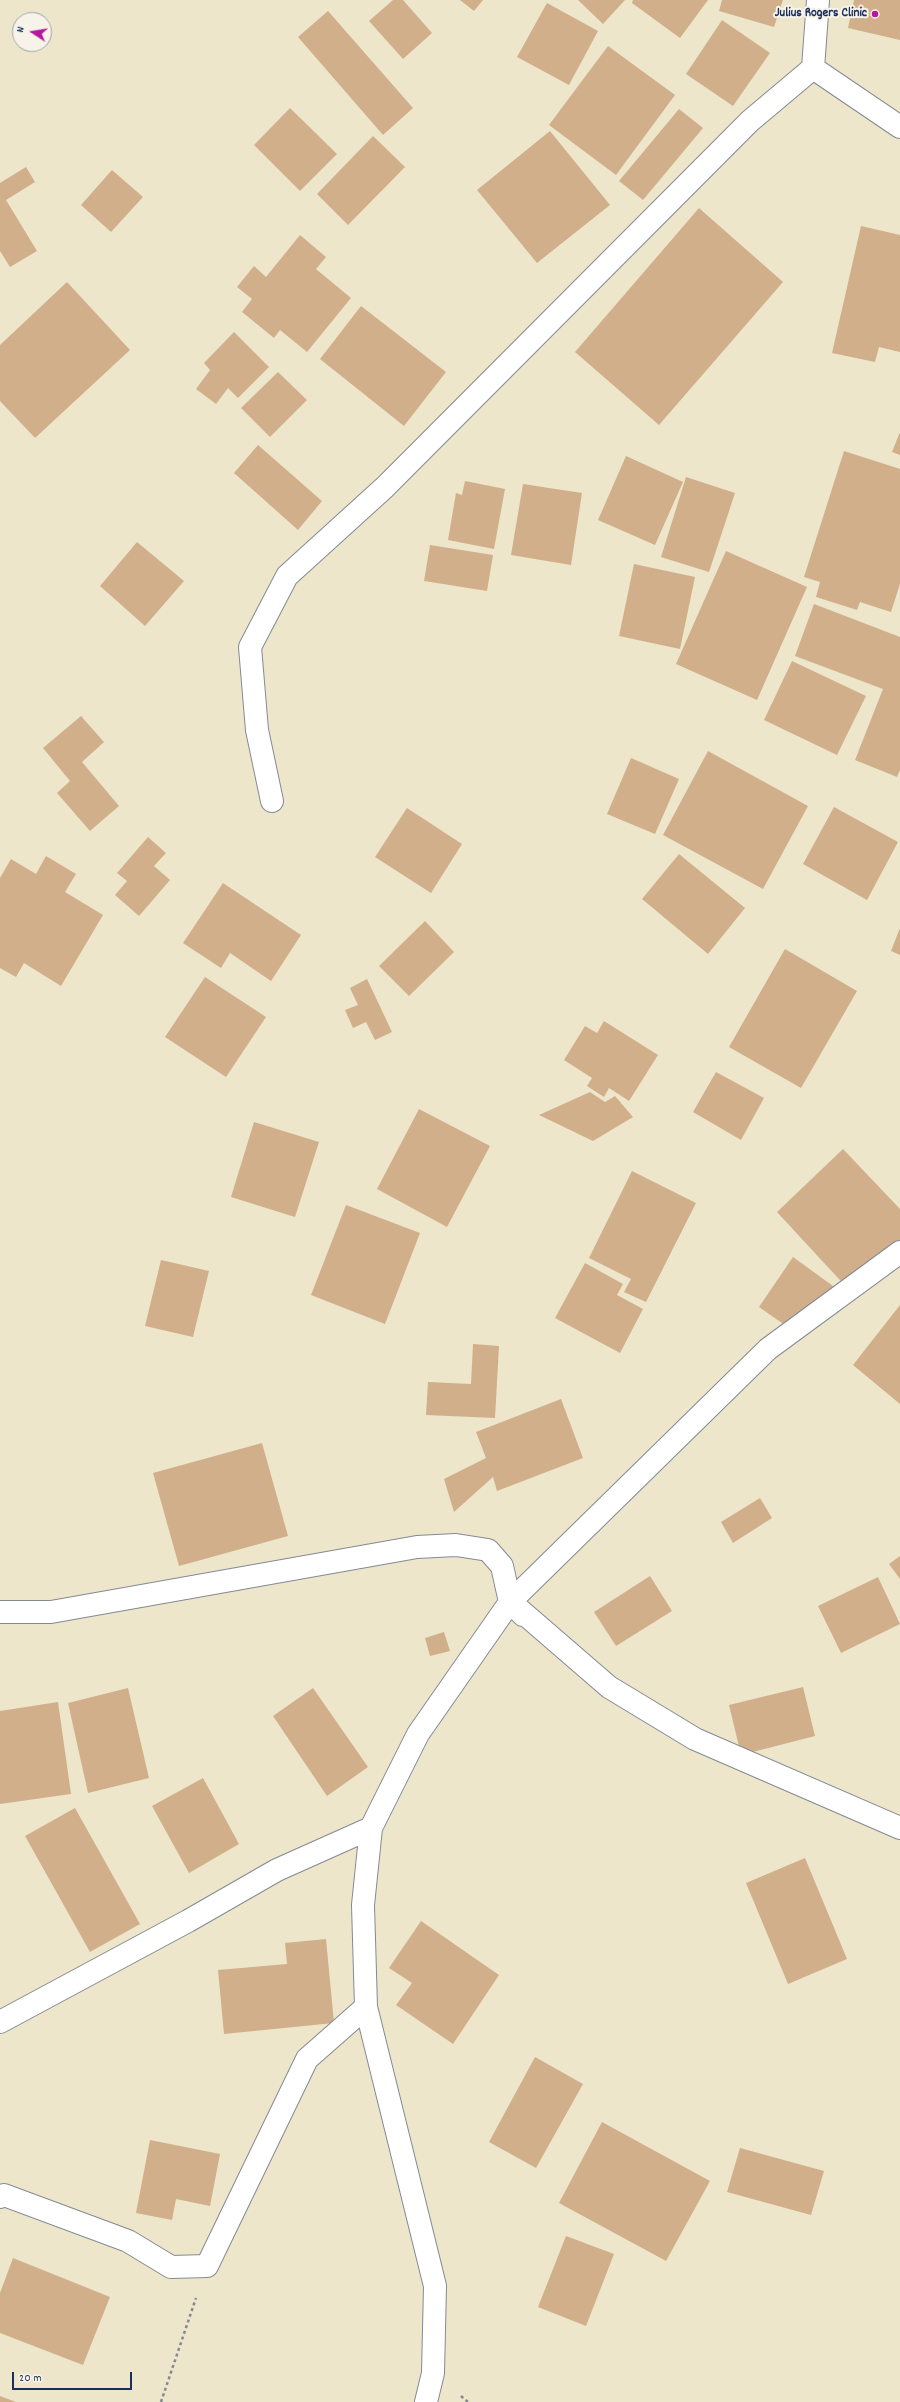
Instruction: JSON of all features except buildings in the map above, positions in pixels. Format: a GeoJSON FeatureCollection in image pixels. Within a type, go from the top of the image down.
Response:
{"type":"FeatureCollection","features":[{"type":"Feature","properties":{"kind":"street"},"geometry":{"type":"LineString","coordinates":[[272,801],[257,730],[250,647],[287,576],[385,487],[750,121],[814,68],[818,0]]}},
{"type":"Feature","properties":{"kind":"street"},"geometry":{"type":"LineString","coordinates":[[814,68],[900,127]]}},
{"type":"Feature","properties":{"kind":"street"},"geometry":{"type":"LineString","coordinates":[[426,2402],[433,2373],[435,2286],[366,2007],[363,1905],[371,1828],[418,1734],[510,1602],[768,1349],[900,1252]]}},
{"type":"Feature","properties":{"kind":"street"},"geometry":{"type":"LineString","coordinates":[[0,1612],[51,1612],[418,1547],[456,1545],[488,1550],[502,1566],[510,1602],[609,1687],[696,1740],[900,1828]]}},
{"type":"Feature","properties":{"kind":"street"},"geometry":{"type":"LineString","coordinates":[[0,2022],[188,1922],[277,1870],[371,1828]]}},
{"type":"Feature","properties":{"kind":"street"},"geometry":{"type":"LineString","coordinates":[[0,2197],[4,2195],[128,2241],[171,2267],[207,2266],[307,2059],[366,2007]]}},
{"type":"Feature","properties":{"kind":"path"},"geometry":{"type":"LineString","coordinates":[[161,2402],[207,2266]]}},
{"type":"Feature","properties":{"kind":"place","name":"Julius Rogers Clinic"},"geometry":{"type":"Point","coordinates":[875,14]}}]}
